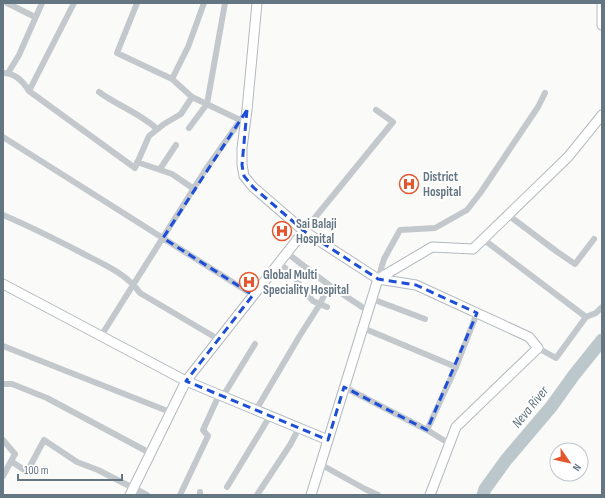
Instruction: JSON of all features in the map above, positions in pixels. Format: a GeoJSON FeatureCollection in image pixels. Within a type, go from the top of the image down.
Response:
{"type":"FeatureCollection","features":[{"type":"Feature","properties":{"kind":"street"},"geometry":{"type":"LineString","coordinates":[[7,3],[35,17]]}},
{"type":"Feature","properties":{"kind":"street"},"geometry":{"type":"LineString","coordinates":[[42,3],[19,55],[6,73],[24,82],[29,91],[135,168],[149,136],[164,124],[181,114],[192,97]]}},
{"type":"Feature","properties":{"kind":"street"},"geometry":{"type":"LineString","coordinates":[[29,91],[74,3]]}},
{"type":"Feature","properties":{"kind":"street"},"geometry":{"type":"LineString","coordinates":[[137,3],[117,53],[172,79],[192,97],[240,120]]}},
{"type":"Feature","properties":{"kind":"street"},"geometry":{"type":"LineString","coordinates":[[172,79],[188,47],[204,3]]}},
{"type":"Feature","properties":{"kind":"street"},"geometry":{"type":"LineString","coordinates":[[189,128],[208,104],[225,3]]}},
{"type":"Feature","properties":{"kind":"street"},"geometry":{"type":"LineString","coordinates":[[256,3],[248,110],[242,148],[242,165],[244,176],[253,187],[304,231],[378,279],[416,285],[529,337],[538,348],[556,358],[586,317],[596,313],[602,307]]}},
{"type":"Feature","properties":{"kind":"street"},"geometry":{"type":"LineString","coordinates":[[602,3],[602,25]]}},
{"type":"Feature","properties":{"kind":"street"},"geometry":{"type":"LineString","coordinates":[[99,92],[110,100],[149,121],[157,129]]}},
{"type":"Feature","properties":{"kind":"street"},"geometry":{"type":"LineString","coordinates":[[311,495],[384,259],[400,230],[435,228],[467,210],[481,192],[538,107],[545,93]]}},
{"type":"Feature","properties":{"kind":"street"},"geometry":{"type":"LineString","coordinates":[[101,336],[194,188],[248,110]]}},
{"type":"Feature","properties":{"kind":"street"},"geometry":{"type":"LineString","coordinates":[[131,492],[186,381],[278,263],[393,122],[376,110]]}},
{"type":"Feature","properties":{"kind":"street"},"geometry":{"type":"LineString","coordinates":[[378,279],[432,246],[473,249],[568,158],[602,115]]}},
{"type":"Feature","properties":{"kind":"street"},"geometry":{"type":"LineString","coordinates":[[3,137],[253,295]]}},
{"type":"Feature","properties":{"kind":"street"},"geometry":{"type":"LineString","coordinates":[[160,169],[176,145]]}},
{"type":"Feature","properties":{"kind":"street"},"geometry":{"type":"LineString","coordinates":[[137,162],[172,174],[194,188]]}},
{"type":"Feature","properties":{"kind":"street"},"geometry":{"type":"LineString","coordinates":[[3,215],[36,229],[104,265],[134,284],[140,293],[218,339]]}},
{"type":"Feature","properties":{"kind":"street"},"geometry":{"type":"LineString","coordinates":[[508,215],[575,264],[594,239]]}},
{"type":"Feature","properties":{"kind":"street"},"geometry":{"type":"LineString","coordinates":[[483,239],[586,317]]}},
{"type":"Feature","properties":{"kind":"street"},"geometry":{"type":"LineString","coordinates":[[287,253],[329,285],[368,311]]}},
{"type":"Feature","properties":{"kind":"street"},"geometry":{"type":"LineString","coordinates":[[278,263],[294,275],[301,288],[313,301],[327,307]]}},
{"type":"Feature","properties":{"kind":"street"},"geometry":{"type":"LineString","coordinates":[[3,284],[186,381],[328,440]]}},
{"type":"Feature","properties":{"kind":"street"},"geometry":{"type":"LineString","coordinates":[[256,410],[320,304],[329,285]]}},
{"type":"Feature","properties":{"kind":"street"},"geometry":{"type":"LineString","coordinates":[[372,299],[425,319]]}},
{"type":"Feature","properties":{"kind":"street"},"geometry":{"type":"LineString","coordinates":[[427,430],[456,367],[476,313]]}},
{"type":"Feature","properties":{"kind":"street"},"geometry":{"type":"LineString","coordinates":[[363,328],[456,367]]}},
{"type":"Feature","properties":{"kind":"street"},"geometry":{"type":"LineString","coordinates":[[180,495],[208,436],[203,430],[221,396],[255,344]]}},
{"type":"Feature","properties":{"kind":"street"},"geometry":{"type":"LineString","coordinates":[[3,346],[170,412]]}},
{"type":"Feature","properties":{"kind":"street"},"geometry":{"type":"LineString","coordinates":[[430,495],[456,427],[538,348]]}},
{"type":"Feature","properties":{"kind":"street"},"geometry":{"type":"LineString","coordinates":[[3,384],[12,384],[47,398],[150,454]]}},
{"type":"Feature","properties":{"kind":"street"},"geometry":{"type":"LineString","coordinates":[[344,387],[427,430],[450,444]]}},
{"type":"Feature","properties":{"kind":"street"},"geometry":{"type":"LineString","coordinates":[[227,487],[270,416]]}},
{"type":"Feature","properties":{"kind":"street"},"geometry":{"type":"LineString","coordinates":[[257,495],[290,445],[299,428]]}},
{"type":"Feature","properties":{"kind":"street"},"geometry":{"type":"LineString","coordinates":[[3,440],[15,454],[3,476]]}},
{"type":"Feature","properties":{"kind":"street"},"geometry":{"type":"LineString","coordinates":[[12,461],[27,472],[44,440],[61,453],[77,462],[98,470],[131,492],[147,495]]}},
{"type":"Feature","properties":{"kind":"street"},"geometry":{"type":"LineString","coordinates":[[320,464],[364,492],[378,495]]}},
{"type":"Feature","properties":{"kind":"highlighted area"},"geometry":{"type":"Polygon","coordinates":[[[247,110],[242,165],[244,176],[253,187],[304,231],[378,279],[416,285],[477,313],[427,430],[344,387],[328,440],[186,381],[253,295],[163,238],[247,110]]]}},
{"type":"Feature","properties":{"kind":"waterway","name":"Neva River"},"geometry":{"type":"LineString","coordinates":[[483,495],[485,489],[506,460],[551,407],[602,340]]}},
{"type":"Feature","properties":{"kind":"place","name":"District Hospital"},"geometry":{"type":"Point","coordinates":[409,184]}},
{"type":"Feature","properties":{"kind":"place","name":"Sai Balaji Hospital"},"geometry":{"type":"Point","coordinates":[282,231]}},
{"type":"Feature","properties":{"kind":"place","name":"Global Multi Speciality Hospital"},"geometry":{"type":"Point","coordinates":[249,282]}}]}
